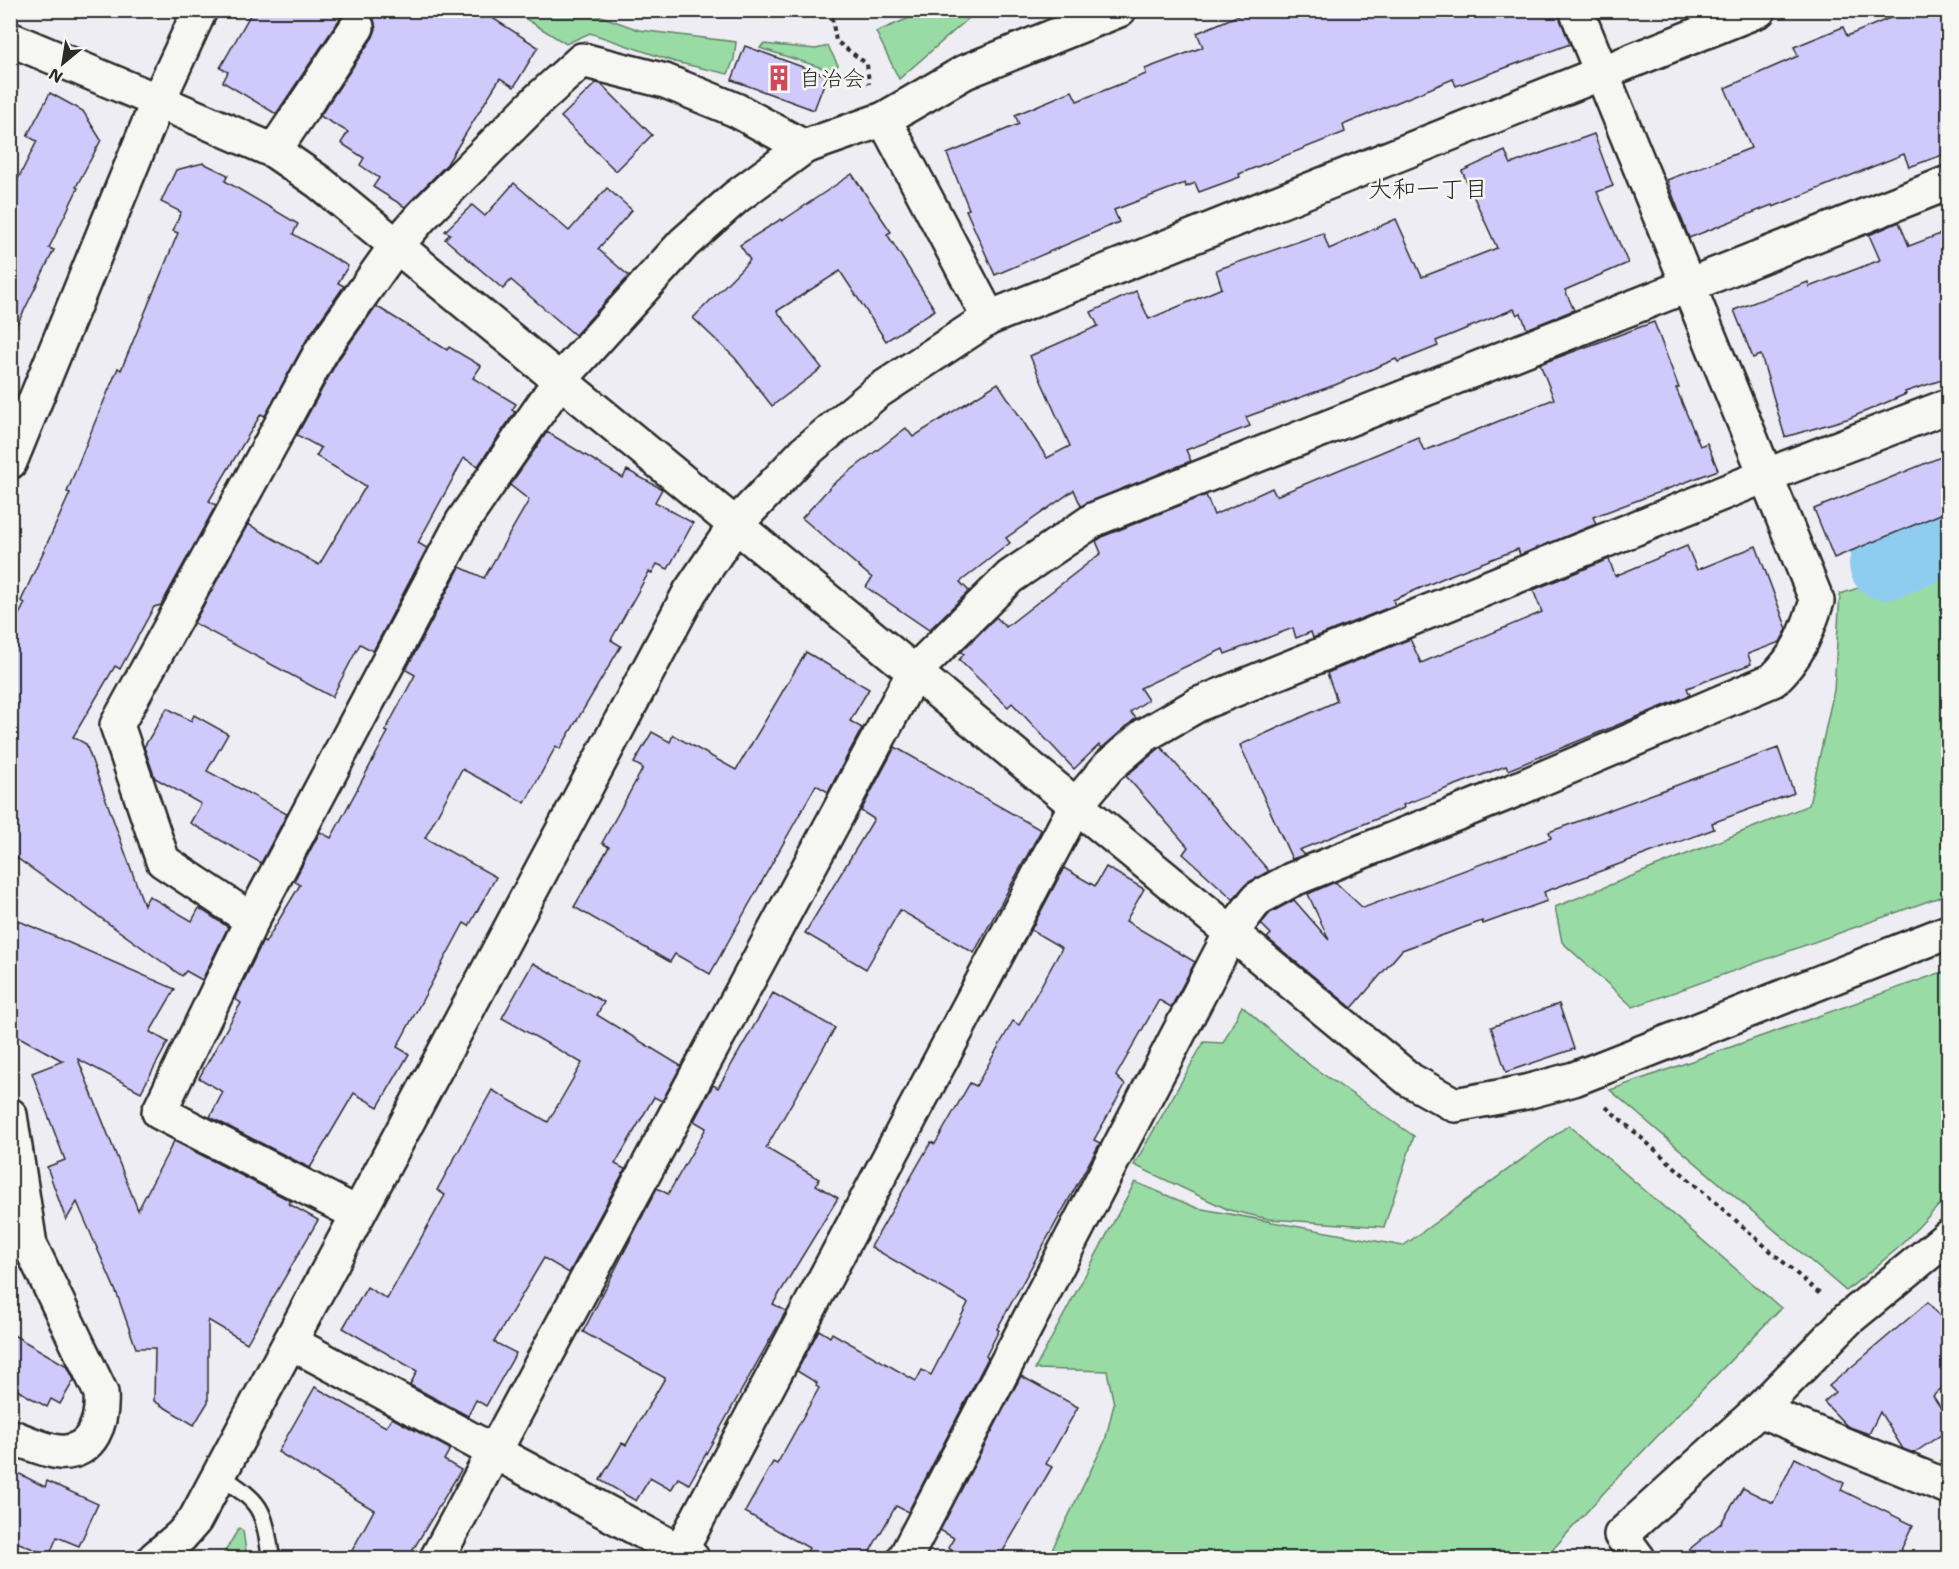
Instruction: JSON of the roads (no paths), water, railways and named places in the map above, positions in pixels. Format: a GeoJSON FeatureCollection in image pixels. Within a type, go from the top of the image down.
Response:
{"type":"FeatureCollection","features":[{"type":"Feature","properties":{"kind":"street"},"geometry":{"type":"LineString","coordinates":[[10,462],[158,101],[200,10]]}},
{"type":"Feature","properties":{"kind":"street"},"geometry":{"type":"LineString","coordinates":[[358,1214],[159,1112],[252,920],[463,521],[560,380],[684,243],[736,197],[804,147],[884,119],[965,72],[1119,10]]}},
{"type":"Feature","properties":{"kind":"street"},"geometry":{"type":"LineString","coordinates":[[905,1558],[1231,933],[1257,899],[1290,880],[1508,793],[1773,680],[1791,663],[1805,637],[1816,601],[1576,10]]}},
{"type":"Feature","properties":{"kind":"street"},"geometry":{"type":"LineString","coordinates":[[155,1558],[182,1536],[195,1520],[690,592],[736,524],[805,452],[877,392],[988,318],[1759,10]]}},
{"type":"Feature","properties":{"kind":"street"},"geometry":{"type":"LineString","coordinates":[[274,151],[357,27]]}},
{"type":"Feature","properties":{"kind":"street"},"geometry":{"type":"LineString","coordinates":[[10,39],[274,151],[319,182],[1410,1080],[1455,1105],[1526,1092],[1574,1078],[1948,932]]}},
{"type":"Feature","properties":{"kind":"street"},"geometry":{"type":"LineString","coordinates":[[252,920],[162,861],[117,725],[322,350],[396,246],[540,98],[582,60],[665,81],[736,110],[804,147]]}},
{"type":"Feature","properties":{"kind":"street"},"geometry":{"type":"LineString","coordinates":[[884,119],[988,318]]}},
{"type":"Feature","properties":{"kind":"street"},"geometry":{"type":"LineString","coordinates":[[436,1558],[914,672],[1010,577],[1095,519],[1948,183]]}},
{"type":"Feature","properties":{"kind":"street"},"geometry":{"type":"LineString","coordinates":[[290,1342],[686,1555],[1076,805],[1108,767],[1145,735],[1199,704],[1765,476],[1948,406]]}},
{"type":"Feature","properties":{"kind":"street"},"geometry":{"type":"LineString","coordinates":[[10,1115],[30,1245],[101,1393],[103,1412],[95,1433],[80,1449],[60,1452],[10,1436]]}},
{"type":"Feature","properties":{"kind":"street"},"geometry":{"type":"LineString","coordinates":[[1638,1558],[1621,1535],[1759,1410],[1848,1319],[1948,1237]]}},
{"type":"Feature","properties":{"kind":"street"},"geometry":{"type":"LineString","coordinates":[[1907,1271],[1948,1250]]}},
{"type":"Feature","properties":{"kind":"street"},"geometry":{"type":"LineString","coordinates":[[1759,1410],[1948,1487]]}},
{"type":"Feature","properties":{"kind":"lane"},"geometry":{"type":"LineString","coordinates":[[219,1475],[258,1504],[266,1522],[271,1558]]}},
{"type":"Feature","properties":{"kind":"waterway"},"geometry":{"type":"LineString","coordinates":[[1885,564],[1948,539]]}},
{"type":"Feature","properties":{"kind":"place","name":"自治会"},"geometry":{"type":"Point","coordinates":[779,78]}},
{"type":"Feature","properties":{"kind":"district","name":"大和一丁目"},"geometry":{"type":"Point","coordinates":[1428,189]}}]}
